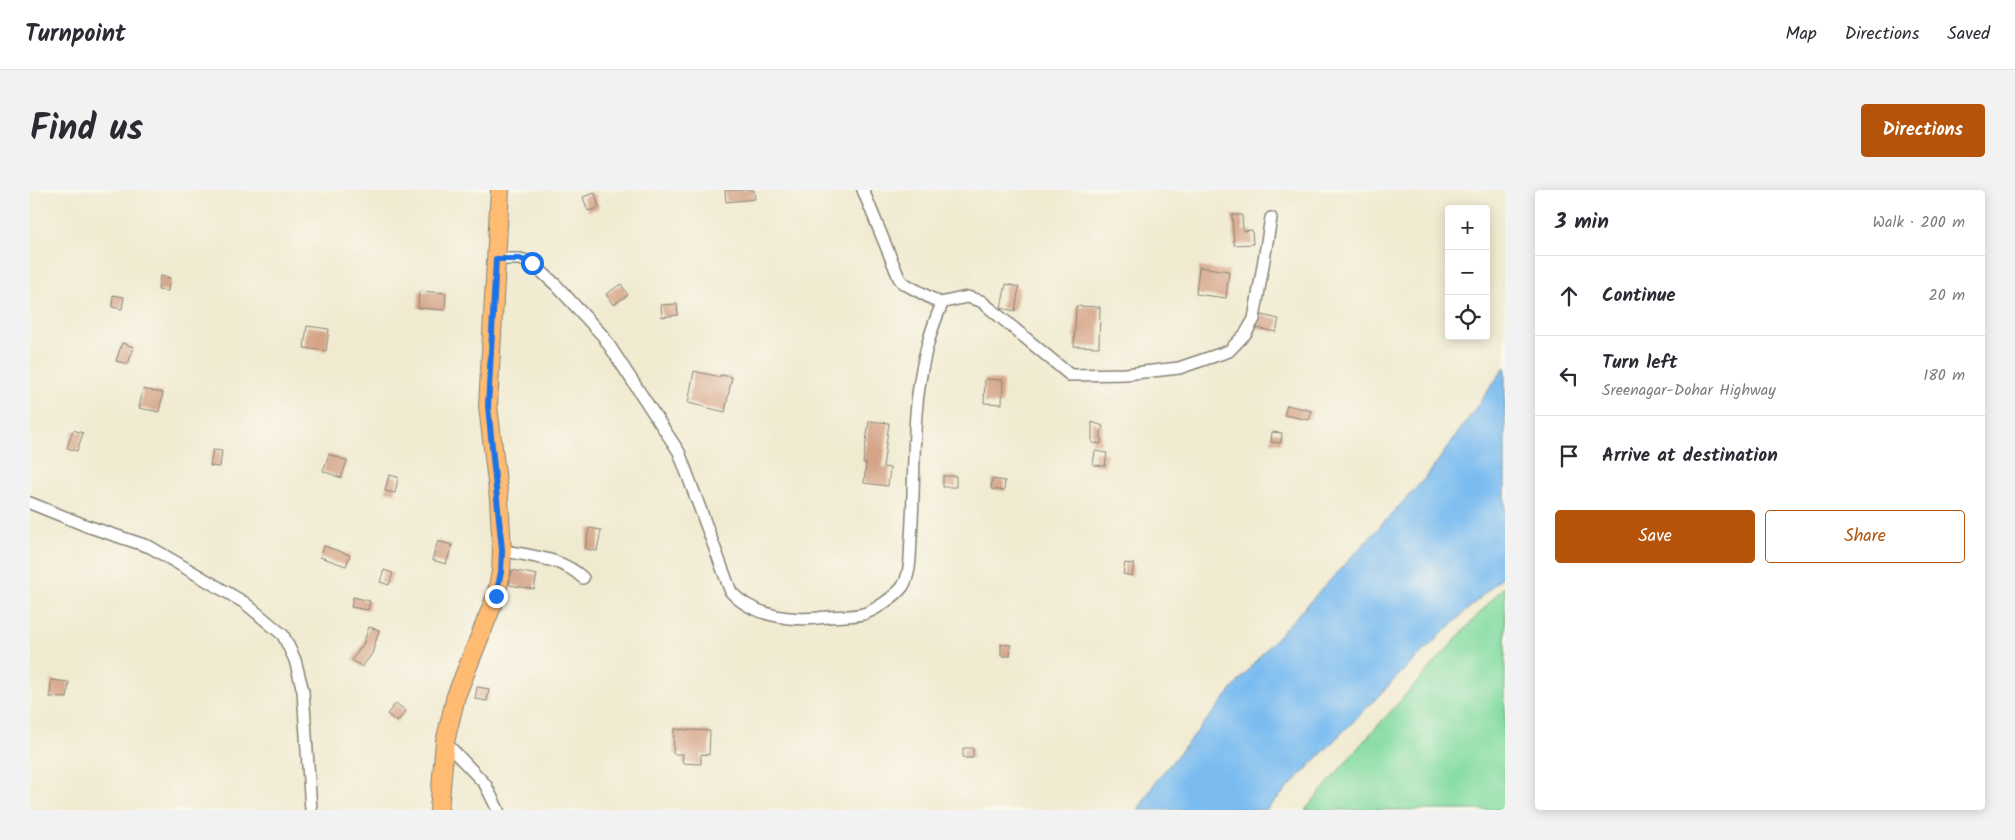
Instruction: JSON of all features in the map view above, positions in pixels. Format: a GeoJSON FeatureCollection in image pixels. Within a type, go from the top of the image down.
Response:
{"type":"FeatureCollection","features":[{"type":"Feature","properties":{"kind":"main road"},"geometry":{"type":"LineString","coordinates":[[439,810],[445,742],[456,696],[496,596],[501,572],[502,550],[488,406],[500,190]]}},
{"type":"Feature","properties":{"kind":"street"},"geometry":{"type":"LineString","coordinates":[[863,190],[899,278],[910,288],[942,304],[967,297],[981,301],[1070,375],[1126,374],[1179,368],[1229,351],[1246,333],[1254,319],[1271,218]]}},
{"type":"Feature","properties":{"kind":"street"},"geometry":{"type":"LineString","coordinates":[[496,259],[520,259],[532,263],[556,285],[603,336],[679,452],[731,592],[740,602],[783,617],[806,619],[864,614],[886,602],[902,587],[907,576],[911,546],[916,413],[922,371],[936,316],[942,304]]}},
{"type":"Feature","properties":{"kind":"street"},"geometry":{"type":"LineString","coordinates":[[30,504],[150,547],[245,603],[283,635],[296,660],[303,691],[311,810]]}},
{"type":"Feature","properties":{"kind":"street"},"geometry":{"type":"LineString","coordinates":[[502,550],[556,562],[573,568],[583,578]]}},
{"type":"Feature","properties":{"kind":"street"},"geometry":{"type":"LineString","coordinates":[[445,742],[485,784],[498,810]]}},
{"type":"Feature","properties":{"kind":"green space"},"geometry":{"type":"Polygon","coordinates":[[[1505,585],[1505,810],[1305,810],[1362,743],[1505,585]]]}},
{"type":"Feature","properties":{"kind":"water"},"geometry":{"type":"Polygon","coordinates":[[[1505,367],[1505,574],[1402,672],[1266,810],[1138,810],[1156,781],[1266,649],[1428,475],[1505,367]]]}},
{"type":"Feature","properties":{"kind":"building"},"geometry":{"type":"Polygon","coordinates":[[[725,190],[754,190],[755,199],[726,202],[725,190]]]}},
{"type":"Feature","properties":{"kind":"building"},"geometry":{"type":"Polygon","coordinates":[[[595,193],[599,208],[588,211],[583,197],[595,193]]]}},
{"type":"Feature","properties":{"kind":"building"},"geometry":{"type":"Polygon","coordinates":[[[1232,215],[1242,215],[1243,231],[1252,230],[1253,244],[1234,245],[1232,215]]]}},
{"type":"Feature","properties":{"kind":"building"},"geometry":{"type":"Polygon","coordinates":[[[1199,267],[1229,271],[1226,298],[1196,294],[1199,267]]]}},
{"type":"Feature","properties":{"kind":"building"},"geometry":{"type":"Polygon","coordinates":[[[160,276],[170,278],[168,291],[158,290],[160,276]]]}},
{"type":"Feature","properties":{"kind":"building"},"geometry":{"type":"Polygon","coordinates":[[[621,284],[628,295],[613,305],[606,294],[621,284]]]}},
{"type":"Feature","properties":{"kind":"building"},"geometry":{"type":"Polygon","coordinates":[[[1006,284],[1019,287],[1015,311],[1001,308],[1006,284]]]}},
{"type":"Feature","properties":{"kind":"building"},"geometry":{"type":"Polygon","coordinates":[[[419,291],[446,293],[445,310],[418,308],[419,291]]]}},
{"type":"Feature","properties":{"kind":"building"},"geometry":{"type":"Polygon","coordinates":[[[113,295],[124,297],[122,309],[112,307],[113,295]]]}},
{"type":"Feature","properties":{"kind":"building"},"geometry":{"type":"Polygon","coordinates":[[[677,304],[678,315],[662,317],[661,305],[677,304]]]}},
{"type":"Feature","properties":{"kind":"building"},"geometry":{"type":"Polygon","coordinates":[[[1076,306],[1100,307],[1099,347],[1074,346],[1076,306]]]}},
{"type":"Feature","properties":{"kind":"building"},"geometry":{"type":"Polygon","coordinates":[[[1262,315],[1279,319],[1276,332],[1257,328],[1262,315]]]}},
{"type":"Feature","properties":{"kind":"building"},"geometry":{"type":"Polygon","coordinates":[[[307,326],[329,329],[326,351],[304,348],[307,326]]]}},
{"type":"Feature","properties":{"kind":"building"},"geometry":{"type":"Polygon","coordinates":[[[122,343],[134,347],[128,364],[116,361],[122,343]]]}},
{"type":"Feature","properties":{"kind":"building"},"geometry":{"type":"Polygon","coordinates":[[[694,371],[720,377],[720,375],[732,377],[725,412],[688,403],[694,371]]]}},
{"type":"Feature","properties":{"kind":"building"},"geometry":{"type":"Polygon","coordinates":[[[985,379],[1003,380],[1002,404],[984,403],[985,379]]]}},
{"type":"Feature","properties":{"kind":"building"},"geometry":{"type":"Polygon","coordinates":[[[143,389],[163,393],[159,412],[139,408],[143,389]]]}},
{"type":"Feature","properties":{"kind":"building"},"geometry":{"type":"Polygon","coordinates":[[[1287,405],[1312,411],[1309,420],[1284,415],[1287,405]]]}},
{"type":"Feature","properties":{"kind":"building"},"geometry":{"type":"Polygon","coordinates":[[[869,421],[889,423],[883,467],[890,468],[888,486],[864,483],[866,463],[863,463],[869,421]]]}},
{"type":"Feature","properties":{"kind":"building"},"geometry":{"type":"Polygon","coordinates":[[[1092,422],[1103,426],[1101,444],[1092,443],[1092,422]]]}},
{"type":"Feature","properties":{"kind":"building"},"geometry":{"type":"Polygon","coordinates":[[[73,430],[83,433],[77,451],[67,448],[73,430]]]}},
{"type":"Feature","properties":{"kind":"building"},"geometry":{"type":"Polygon","coordinates":[[[1272,432],[1282,433],[1281,443],[1271,442],[1272,432]]]}},
{"type":"Feature","properties":{"kind":"building"},"geometry":{"type":"Polygon","coordinates":[[[213,450],[222,451],[220,467],[210,466],[213,450]]]}},
{"type":"Feature","properties":{"kind":"building"},"geometry":{"type":"Polygon","coordinates":[[[1095,451],[1107,453],[1105,466],[1093,465],[1095,451]]]}},
{"type":"Feature","properties":{"kind":"building"},"geometry":{"type":"Polygon","coordinates":[[[329,454],[347,461],[341,478],[323,471],[329,454]]]}},
{"type":"Feature","properties":{"kind":"building"},"geometry":{"type":"Polygon","coordinates":[[[389,475],[398,477],[395,493],[385,491],[389,475]]]}},
{"type":"Feature","properties":{"kind":"building"},"geometry":{"type":"Polygon","coordinates":[[[943,476],[956,476],[956,487],[943,487],[943,476]]]}},
{"type":"Feature","properties":{"kind":"building"},"geometry":{"type":"Polygon","coordinates":[[[992,479],[1005,481],[1004,491],[991,489],[992,479]]]}},
{"type":"Feature","properties":{"kind":"building"},"geometry":{"type":"Polygon","coordinates":[[[589,528],[601,530],[597,551],[585,549],[589,528]]]}},
{"type":"Feature","properties":{"kind":"building"},"geometry":{"type":"Polygon","coordinates":[[[438,541],[452,545],[446,564],[432,560],[438,541]]]}},
{"type":"Feature","properties":{"kind":"building"},"geometry":{"type":"Polygon","coordinates":[[[324,546],[350,555],[346,566],[320,557],[324,546]]]}},
{"type":"Feature","properties":{"kind":"building"},"geometry":{"type":"Polygon","coordinates":[[[1125,563],[1134,564],[1132,576],[1123,574],[1125,563]]]}},
{"type":"Feature","properties":{"kind":"building"},"geometry":{"type":"Polygon","coordinates":[[[384,570],[393,573],[389,585],[380,582],[384,570]]]}},
{"type":"Feature","properties":{"kind":"building"},"geometry":{"type":"Polygon","coordinates":[[[512,570],[537,575],[534,589],[509,585],[512,570]]]}},
{"type":"Feature","properties":{"kind":"building"},"geometry":{"type":"Polygon","coordinates":[[[353,597],[370,601],[368,610],[351,607],[353,597]]]}},
{"type":"Feature","properties":{"kind":"building"},"geometry":{"type":"Polygon","coordinates":[[[369,627],[379,630],[372,654],[362,667],[352,660],[363,644],[369,627]]]}},
{"type":"Feature","properties":{"kind":"building"},"geometry":{"type":"Polygon","coordinates":[[[1001,644],[1011,645],[1010,656],[1001,656],[1001,644]]]}},
{"type":"Feature","properties":{"kind":"building"},"geometry":{"type":"Polygon","coordinates":[[[51,680],[69,682],[67,698],[50,697],[51,680]]]}},
{"type":"Feature","properties":{"kind":"building"},"geometry":{"type":"Polygon","coordinates":[[[477,687],[489,689],[487,701],[475,699],[477,687]]]}},
{"type":"Feature","properties":{"kind":"building"},"geometry":{"type":"Polygon","coordinates":[[[396,703],[406,711],[397,722],[387,714],[396,703]]]}},
{"type":"Feature","properties":{"kind":"building"},"geometry":{"type":"Polygon","coordinates":[[[674,729],[710,731],[709,755],[701,754],[701,764],[682,763],[683,754],[673,754],[674,729]]]}},
{"type":"Feature","properties":{"kind":"building"},"geometry":{"type":"Polygon","coordinates":[[[963,748],[973,748],[973,758],[963,758],[963,748]]]}},
{"type":"Feature","properties":{"kind":"route"},"geometry":{"type":"LineString","coordinates":[[496,596],[501,572],[502,550],[488,406],[496,259],[520,259],[532,263]]}}]}
